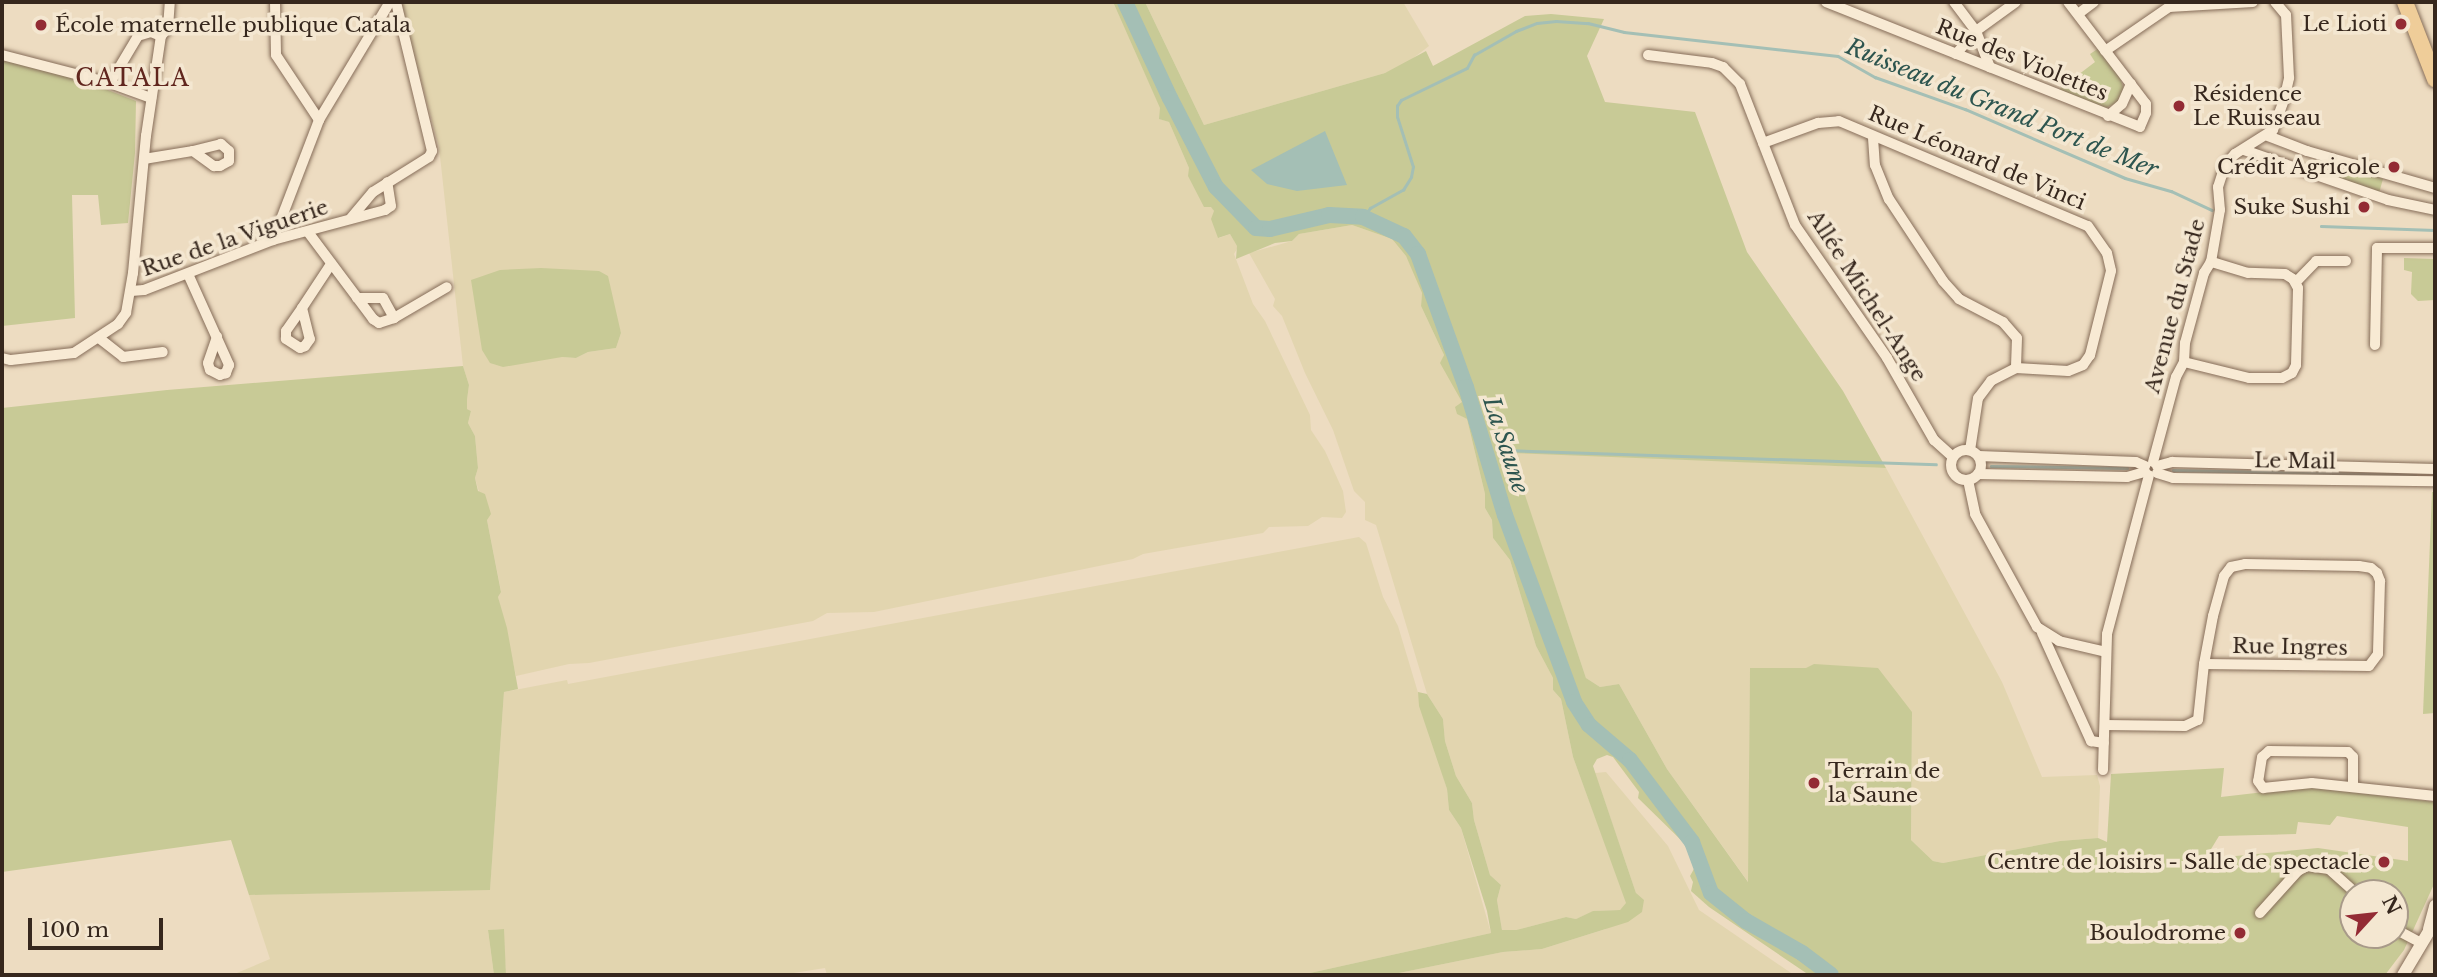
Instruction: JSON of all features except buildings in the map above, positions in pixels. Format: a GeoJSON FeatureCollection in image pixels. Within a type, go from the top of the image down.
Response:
{"type":"FeatureCollection","features":[{"type":"Feature","properties":{"kind":"main road"},"geometry":{"type":"LineString","coordinates":[[2408,3],[2435,79]]}},
{"type":"Feature","properties":{"kind":"street"},"geometry":{"type":"LineString","coordinates":[[5,360],[66,355],[99,338],[123,319],[131,291],[151,98],[161,36],[168,28],[170,2]]}},
{"type":"Feature","properties":{"kind":"street"},"geometry":{"type":"LineString","coordinates":[[275,2],[276,55],[319,120]]}},
{"type":"Feature","properties":{"kind":"street"},"geometry":{"type":"LineString","coordinates":[[273,240],[319,120],[390,2]]}},
{"type":"Feature","properties":{"kind":"street","name":"Rue de la Viguerie"},"geometry":{"type":"LineString","coordinates":[[351,218],[373,192],[387,181],[429,157],[433,144],[396,2]]}},
{"type":"Feature","properties":{"kind":"street","name":"Rue des Violettes"},"geometry":{"type":"LineString","coordinates":[[1826,2],[2140,127],[2147,113],[2146,104],[2131,84]]}},
{"type":"Feature","properties":{"kind":"street"},"geometry":{"type":"LineString","coordinates":[[1954,2],[1976,32],[1990,68]]}},
{"type":"Feature","properties":{"kind":"street"},"geometry":{"type":"LineString","coordinates":[[1956,54],[1976,32],[2016,2]]}},
{"type":"Feature","properties":{"kind":"street"},"geometry":{"type":"LineString","coordinates":[[2068,2],[2131,84],[2122,104],[2108,116]]}},
{"type":"Feature","properties":{"kind":"street"},"geometry":{"type":"LineString","coordinates":[[2078,14],[2094,2]]}},
{"type":"Feature","properties":{"kind":"street"},"geometry":{"type":"LineString","coordinates":[[2105,51],[2169,7],[2253,2]]}},
{"type":"Feature","properties":{"kind":"street"},"geometry":{"type":"LineString","coordinates":[[2244,150],[2268,136],[2277,124],[2289,78],[2286,15],[2278,2]]}},
{"type":"Feature","properties":{"kind":"street"},"geometry":{"type":"LineString","coordinates":[[110,83],[138,36],[151,32],[161,36]]}},
{"type":"Feature","properties":{"kind":"street"},"geometry":{"type":"LineString","coordinates":[[2,55],[110,83],[151,98]]}},
{"type":"Feature","properties":{"kind":"street","name":"Allée Michel-Ange"},"geometry":{"type":"LineString","coordinates":[[1648,55],[1704,60],[1723,67],[1740,84],[1796,225],[1896,372],[1934,440],[1953,457]]}},
{"type":"Feature","properties":{"kind":"street","name":"Rue Léonard de Vinci"},"geometry":{"type":"LineString","coordinates":[[1763,143],[1826,121],[1845,123],[1873,138],[2084,223],[2105,249],[2110,264],[2110,278],[2087,360],[2078,368],[2068,371],[2016,368]]}},
{"type":"Feature","properties":{"kind":"street"},"geometry":{"type":"LineString","coordinates":[[2268,136],[2306,151],[2435,188]]}},
{"type":"Feature","properties":{"kind":"street"},"geometry":{"type":"LineString","coordinates":[[1873,138],[1875,165],[1896,211],[1951,291],[1968,306],[2003,322],[2013,332],[2018,344],[2016,368],[1997,376],[1981,392],[1976,405],[1975,453],[1981,465],[1978,474],[1968,480]]}},
{"type":"Feature","properties":{"kind":"street"},"geometry":{"type":"LineString","coordinates":[[2244,150],[2388,200],[2435,210]]}},
{"type":"Feature","properties":{"kind":"street","name":"Avenue du Stade"},"geometry":{"type":"LineString","coordinates":[[2103,770],[2106,652],[2110,622],[2176,377],[2184,362],[2185,343],[2204,273],[2211,262],[2220,210],[2218,187],[2228,159],[2244,150]]}},
{"type":"Feature","properties":{"kind":"street"},"geometry":{"type":"LineString","coordinates":[[144,159],[193,151]]}},
{"type":"Feature","properties":{"kind":"street"},"geometry":{"type":"LineString","coordinates":[[2299,169],[2308,167],[2311,162],[2306,151]]}},
{"type":"Feature","properties":{"kind":"street"},"geometry":{"type":"LineString","coordinates":[[2340,183],[2337,171],[2348,164]]}},
{"type":"Feature","properties":{"kind":"street","name":"Rue de la Viguerie"},"geometry":{"type":"LineString","coordinates":[[131,291],[144,290],[273,240],[385,210],[391,206],[387,181]]}},
{"type":"Feature","properties":{"kind":"street"},"geometry":{"type":"LineString","coordinates":[[308,232],[379,323],[394,318],[447,287]]}},
{"type":"Feature","properties":{"kind":"street"},"geometry":{"type":"LineString","coordinates":[[2375,345],[2376,248],[2435,248]]}},
{"type":"Feature","properties":{"kind":"street"},"geometry":{"type":"LineString","coordinates":[[2184,362],[2235,376],[2288,376],[2296,365],[2296,282],[2316,261],[2346,261]]}},
{"type":"Feature","properties":{"kind":"street"},"geometry":{"type":"LineString","coordinates":[[2211,262],[2248,273],[2285,274],[2296,282]]}},
{"type":"Feature","properties":{"kind":"street"},"geometry":{"type":"LineString","coordinates":[[302,308],[331,264]]}},
{"type":"Feature","properties":{"kind":"street"},"geometry":{"type":"LineString","coordinates":[[188,274],[217,337]]}},
{"type":"Feature","properties":{"kind":"street"},"geometry":{"type":"LineString","coordinates":[[357,298],[383,298],[394,318]]}},
{"type":"Feature","properties":{"kind":"street"},"geometry":{"type":"LineString","coordinates":[[99,338],[123,357],[163,352]]}},
{"type":"Feature","properties":{"kind":"street"},"geometry":{"type":"LineString","coordinates":[[2159,443],[2172,462]]}},
{"type":"Feature","properties":{"kind":"street"},"geometry":{"type":"LineString","coordinates":[[1968,480],[1954,473],[1953,457],[1961,451],[1975,453]]}},
{"type":"Feature","properties":{"kind":"street","name":"Le Mail"},"geometry":{"type":"LineString","coordinates":[[1975,453],[2136,462],[2151,469],[2173,478],[2435,481],[2435,469],[2172,462],[2151,469],[2127,477],[1978,474]]}},
{"type":"Feature","properties":{"kind":"street"},"geometry":{"type":"LineString","coordinates":[[2127,477],[2144,495]]}},
{"type":"Feature","properties":{"kind":"street"},"geometry":{"type":"LineString","coordinates":[[1968,480],[1975,514],[2040,630],[2091,741],[2104,743]]}},
{"type":"Feature","properties":{"kind":"street","name":"Rue Ingres"},"geometry":{"type":"LineString","coordinates":[[2245,564],[2371,568],[2380,581],[2378,654],[2372,664],[2363,668],[2204,664],[2224,576],[2231,567],[2245,564]]}},
{"type":"Feature","properties":{"kind":"street"},"geometry":{"type":"LineString","coordinates":[[2040,630],[2059,641],[2106,652]]}},
{"type":"Feature","properties":{"kind":"street"},"geometry":{"type":"LineString","coordinates":[[2105,725],[2185,726],[2195,723],[2202,710],[2204,664]]}},
{"type":"Feature","properties":{"kind":"street"},"geometry":{"type":"LineString","coordinates":[[2353,787],[2353,757],[2348,752],[2269,751],[2262,755],[2258,781],[2263,788],[2302,783],[2435,796]]}},
{"type":"Feature","properties":{"kind":"street"},"geometry":{"type":"LineString","coordinates":[[2260,913],[2298,871],[2307,866],[2329,869],[2340,879]]}},
{"type":"Feature","properties":{"kind":"street"},"geometry":{"type":"LineString","coordinates":[[2403,975],[2432,925],[2435,906]]}},
{"type":"Feature","properties":{"kind":"street"},"geometry":{"type":"LineString","coordinates":[[2409,937],[2421,943]]}},
{"type":"Feature","properties":{"kind":"shaded area"},"geometry":{"type":"Polygon","coordinates":[[[400,2],[1113,2],[1161,109],[1160,119],[1169,122],[1189,168],[1214,211],[1219,238],[1230,234],[1238,247],[1234,254],[1253,304],[1265,321],[1310,415],[1311,430],[1325,451],[1343,491],[1346,512],[1342,518],[1322,517],[1308,526],[1269,527],[1263,533],[1143,554],[1133,559],[874,612],[827,613],[813,621],[589,663],[569,664],[516,676],[498,597],[501,591],[487,520],[475,478],[478,468],[475,436],[468,423],[471,411],[467,409],[469,385],[463,366],[439,147],[400,2]],[[613,308],[562,357],[576,358],[588,352],[616,348],[621,333],[613,308]]]}},
{"type":"Feature","properties":{"kind":"shaded area"},"geometry":{"type":"Polygon","coordinates":[[[1145,2],[1403,2],[1429,46],[1403,66],[1385,73],[1204,125],[1145,2]]]}},
{"type":"Feature","properties":{"kind":"shaded area"},"geometry":{"type":"Polygon","coordinates":[[[1325,131],[1347,185],[1297,191],[1267,184],[1251,170],[1325,131]]]}},
{"type":"Feature","properties":{"kind":"shaded area"},"geometry":{"type":"Polygon","coordinates":[[[1352,225],[1392,239],[1406,256],[1416,276],[1422,293],[1421,306],[1444,355],[1441,363],[1463,402],[1458,414],[1467,419],[1485,494],[1485,508],[1492,520],[1493,538],[1510,560],[1536,646],[1553,678],[1553,690],[1561,699],[1573,757],[1627,903],[1620,910],[1594,911],[1576,919],[1566,917],[1516,930],[1502,930],[1497,900],[1501,885],[1490,875],[1474,820],[1472,803],[1456,776],[1445,741],[1443,719],[1427,694],[1376,525],[1365,520],[1365,502],[1354,491],[1333,430],[1305,373],[1282,316],[1273,306],[1275,299],[1249,253],[1292,241],[1299,234],[1352,225]]]}},
{"type":"Feature","properties":{"kind":"shaded area"},"geometry":{"type":"Polygon","coordinates":[[[1510,452],[1886,468],[2002,682],[2042,777],[2097,775],[2100,786],[2098,838],[2060,841],[1943,863],[1933,861],[1911,840],[1912,712],[1806,668],[1750,668],[1749,883],[1667,769],[1619,684],[1600,687],[1586,678],[1510,452]]]}},
{"type":"Feature","properties":{"kind":"shaded area"},"geometry":{"type":"Polygon","coordinates":[[[1359,537],[1366,543],[1383,597],[1398,626],[1447,789],[1449,810],[1461,828],[1491,933],[1301,975],[827,975],[825,968],[781,975],[506,975],[503,929],[488,930],[494,975],[232,975],[270,959],[249,895],[490,889],[504,692],[567,680],[568,684],[1359,537]]]}},
{"type":"Feature","properties":{"kind":"shaded area"},"geometry":{"type":"Polygon","coordinates":[[[1606,772],[1668,846],[1699,910],[1794,975],[1389,975],[1503,952],[1542,949],[1606,929],[1636,893],[1595,773],[1606,772]]]}},
{"type":"Feature","properties":{"kind":"green space"},"geometry":{"type":"Polygon","coordinates":[[[1113,2],[1145,2],[1204,125],[1385,73],[1426,51],[1433,66],[1525,16],[1551,14],[1604,19],[1587,56],[1605,102],[1695,112],[1747,252],[1843,391],[1886,468],[1511,453],[1586,678],[1600,687],[1619,684],[1667,769],[1748,882],[1750,668],[1806,668],[1814,664],[1878,668],[1912,712],[1911,840],[1933,861],[1943,863],[2060,841],[2098,838],[2107,842],[2111,774],[2224,768],[2221,797],[2308,787],[2435,802],[2435,882],[2409,939],[2409,879],[2339,879],[2339,949],[2404,950],[2385,975],[1809,975],[1709,907],[1691,891],[1693,882],[1690,876],[1695,867],[1685,844],[1638,798],[1639,792],[1613,757],[1607,755],[1597,759],[1593,766],[1636,893],[1644,900],[1642,912],[1628,922],[1542,949],[1503,952],[1389,975],[1301,975],[1491,933],[1487,911],[1461,828],[1449,810],[1447,789],[1419,706],[1418,692],[1427,694],[1443,719],[1445,741],[1456,776],[1472,803],[1474,820],[1490,875],[1501,885],[1497,900],[1502,930],[1516,930],[1566,917],[1576,919],[1593,911],[1620,910],[1626,903],[1573,757],[1561,699],[1553,690],[1553,678],[1536,646],[1510,560],[1493,538],[1492,520],[1485,508],[1485,494],[1467,419],[1457,414],[1455,407],[1462,402],[1440,363],[1444,355],[1421,306],[1422,293],[1406,256],[1392,239],[1352,225],[1299,234],[1292,241],[1275,243],[1236,259],[1237,246],[1230,234],[1218,238],[1211,219],[1214,211],[1211,207],[1204,207],[1188,176],[1189,168],[1169,122],[1159,119],[1160,108],[1113,2]],[[2337,816],[2330,825],[2298,822],[2296,834],[2219,836],[2208,854],[2194,857],[2215,858],[2318,848],[2408,861],[2408,827],[2337,816]]]}},
{"type":"Feature","properties":{"kind":"green space"},"geometry":{"type":"Polygon","coordinates":[[[2099,48],[2119,74],[2124,90],[2119,102],[2103,109],[2057,91],[2095,62],[2090,54],[2099,48]]]}},
{"type":"Feature","properties":{"kind":"green space"},"geometry":{"type":"Polygon","coordinates":[[[2,59],[90,83],[136,101],[135,153],[128,223],[101,225],[98,195],[72,195],[75,318],[2,326],[2,59]]]}},
{"type":"Feature","properties":{"kind":"green space"},"geometry":{"type":"Polygon","coordinates":[[[2346,166],[2383,179],[2379,193],[2340,179],[2339,173],[2346,166]]]}},
{"type":"Feature","properties":{"kind":"green space"},"geometry":{"type":"Polygon","coordinates":[[[2404,258],[2435,259],[2435,300],[2418,301],[2411,294],[2412,272],[2404,270],[2404,258]]]}},
{"type":"Feature","properties":{"kind":"green space"},"geometry":{"type":"Polygon","coordinates":[[[541,268],[599,271],[608,276],[621,333],[616,348],[588,352],[576,358],[562,357],[503,367],[490,363],[482,350],[471,280],[500,270],[541,268]]]}},
{"type":"Feature","properties":{"kind":"green space"},"geometry":{"type":"Polygon","coordinates":[[[463,366],[469,385],[467,409],[471,411],[468,423],[475,436],[478,468],[475,478],[478,491],[485,494],[491,514],[487,520],[501,592],[498,597],[507,628],[518,689],[504,692],[490,890],[249,895],[231,840],[2,872],[2,408],[167,390],[463,366]]]}},
{"type":"Feature","properties":{"kind":"green space"},"geometry":{"type":"Polygon","coordinates":[[[2432,492],[2435,492],[2435,713],[2423,714],[2432,492]]]}},
{"type":"Feature","properties":{"kind":"green space"},"geometry":{"type":"Polygon","coordinates":[[[504,929],[506,975],[494,975],[488,930],[504,929]]]}},
{"type":"Feature","properties":{"kind":"waterway","name":"La Saune"},"geometry":{"type":"LineString","coordinates":[[1125,2],[1216,187],[1256,228],[1270,229],[1329,215],[1363,217],[1404,236],[1418,254],[1466,387],[1505,515],[1574,702],[1589,725],[1630,760],[1692,842],[1711,893],[1746,921],[1802,953],[1831,975]]}},
{"type":"Feature","properties":{"kind":"waterway","name":"Ruisseau du Grand Port de Mer"},"geometry":{"type":"LineString","coordinates":[[1363,217],[1370,208],[1403,190],[1411,177],[1413,167],[1397,117],[1397,106],[1401,100],[1467,68],[1474,55],[1516,31],[1537,23],[1556,21],[1588,23],[1624,32],[1838,56],[1875,77],[1965,109],[2125,178],[2171,191],[2212,210]]}},
{"type":"Feature","properties":{"kind":"waterway","name":"Ruisseau du Grand Port de Mer"},"geometry":{"type":"LineString","coordinates":[[2321,226],[2435,230]]}},
{"type":"Feature","properties":{"kind":"waterway","name":"La Saune"},"geometry":{"type":"LineString","coordinates":[[1485,450],[1492,450]]}},
{"type":"Feature","properties":{"kind":"waterway"},"geometry":{"type":"LineString","coordinates":[[1504,450],[1936,464]]}},
{"type":"Feature","properties":{"kind":"waterway"},"geometry":{"type":"LineString","coordinates":[[1991,466],[2127,468]]}},
{"type":"Feature","properties":{"kind":"waterway"},"geometry":{"type":"LineString","coordinates":[[2173,470],[2415,475]]}},
{"type":"Feature","properties":{"kind":"place","name":"Le Lioti"},"geometry":{"type":"Point","coordinates":[2401,24]}},
{"type":"Feature","properties":{"kind":"place","name":"École maternelle publique Catala"},"geometry":{"type":"Point","coordinates":[41,25]}},
{"type":"Feature","properties":{"kind":"place","name":"Résidence Le Ruisseau"},"geometry":{"type":"Point","coordinates":[2179,106]}},
{"type":"Feature","properties":{"kind":"place","name":"Crédit Agricole"},"geometry":{"type":"Point","coordinates":[2394,167]}},
{"type":"Feature","properties":{"kind":"place","name":"Suke Sushi"},"geometry":{"type":"Point","coordinates":[2364,207]}},
{"type":"Feature","properties":{"kind":"place","name":"Terrain de la Saune"},"geometry":{"type":"Point","coordinates":[1814,783]}},
{"type":"Feature","properties":{"kind":"place","name":"Centre de loisirs - Salle de spectacle"},"geometry":{"type":"Point","coordinates":[2384,862]}},
{"type":"Feature","properties":{"kind":"place","name":"Boulodrome"},"geometry":{"type":"Point","coordinates":[2240,933]}},
{"type":"Feature","properties":{"kind":"district","name":"CATALA"},"geometry":{"type":"Point","coordinates":[133,78]}}]}
